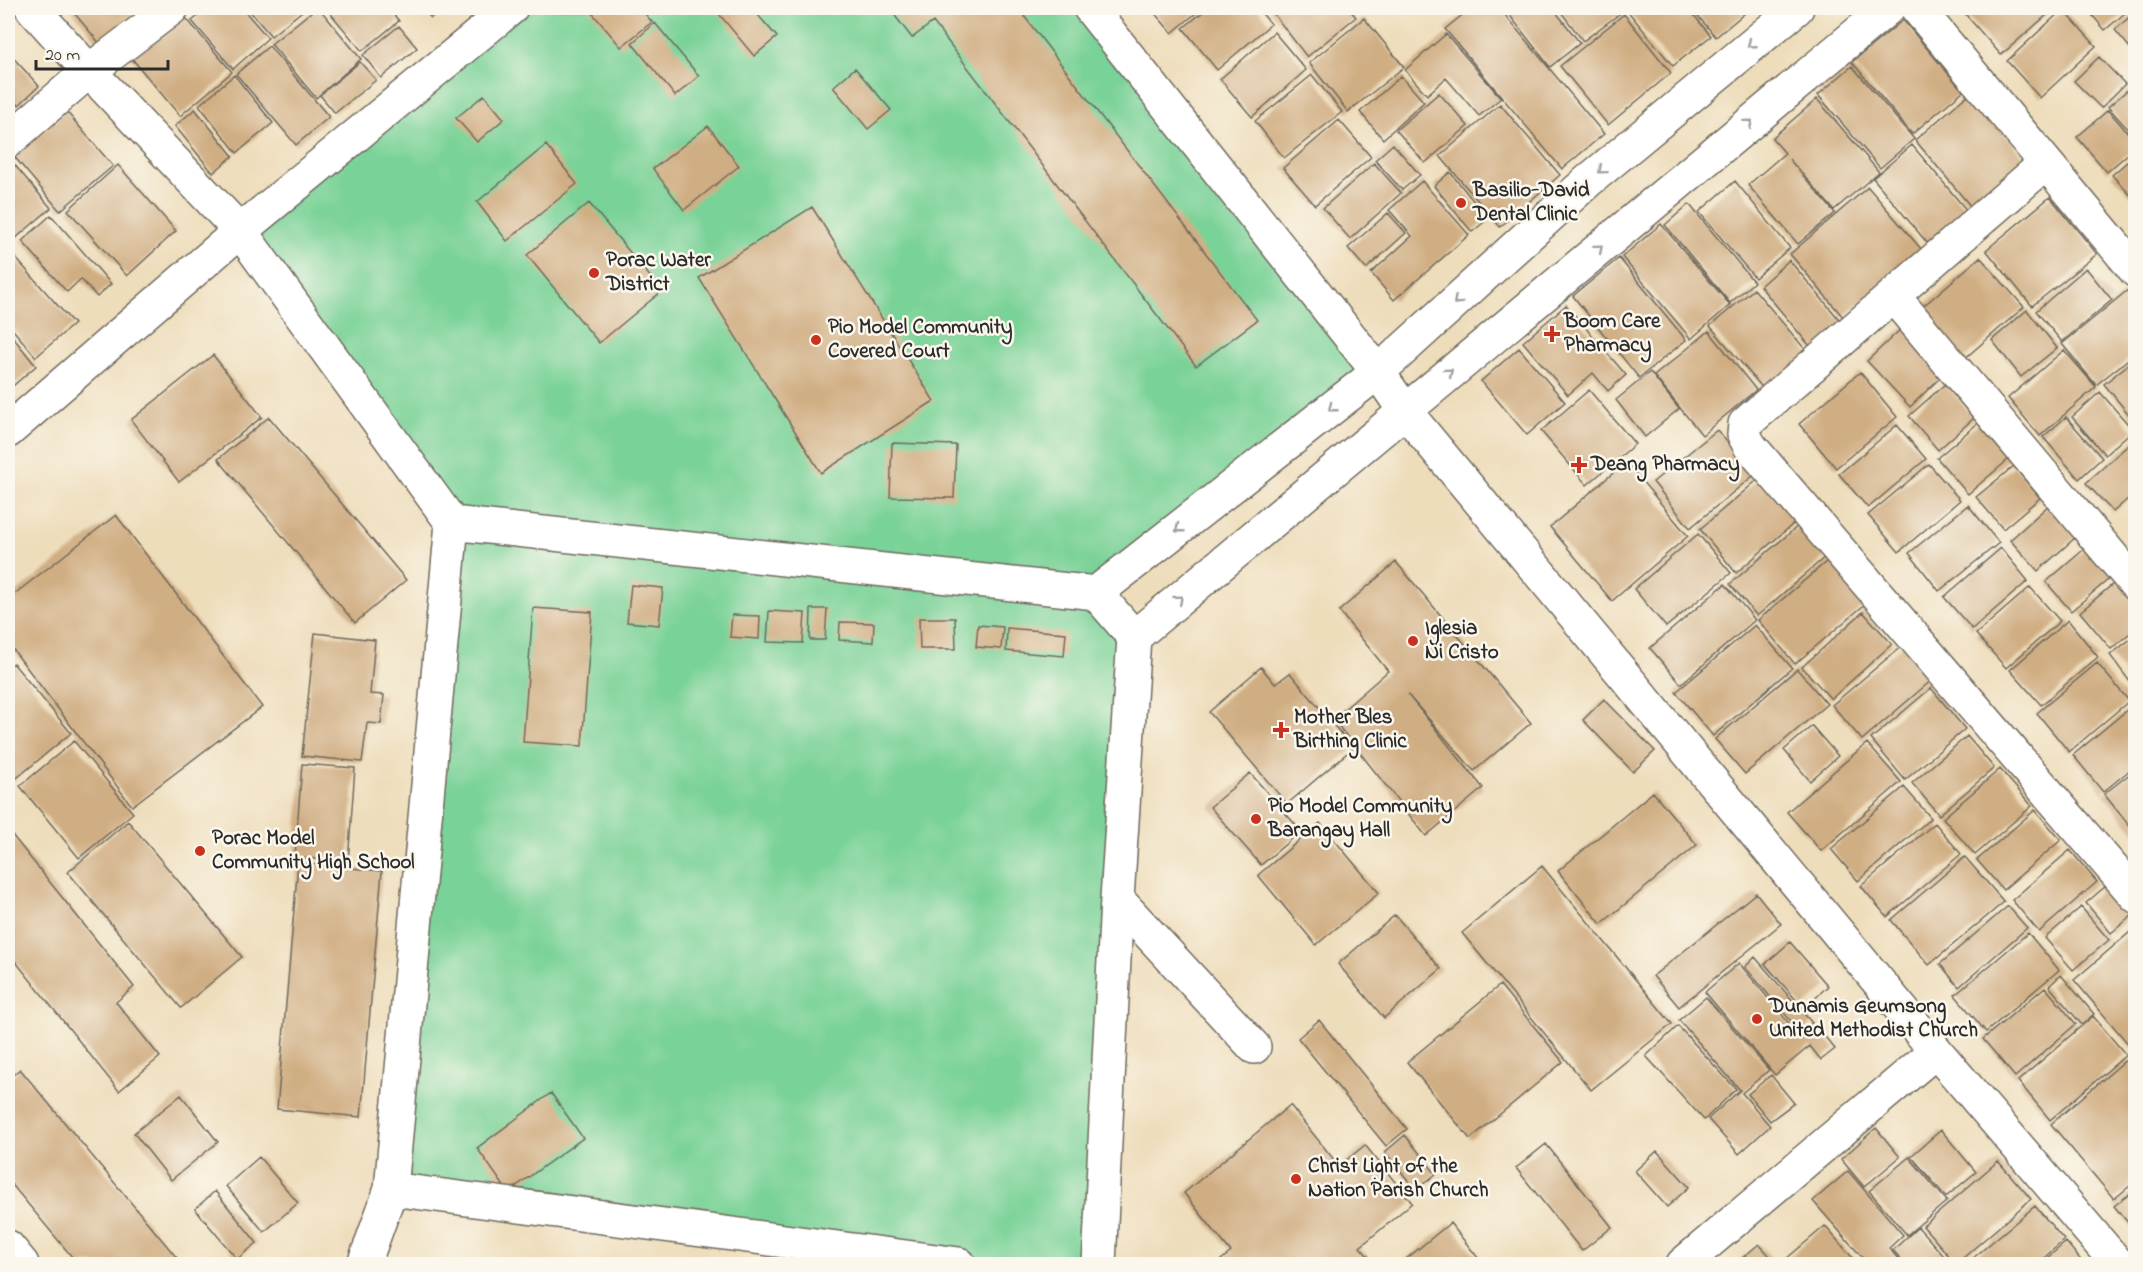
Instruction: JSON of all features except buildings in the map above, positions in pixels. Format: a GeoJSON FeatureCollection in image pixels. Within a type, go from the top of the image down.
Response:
{"type":"FeatureCollection","features":[{"type":"Feature","properties":{"kind":"street"},"geometry":{"type":"LineString","coordinates":[[32,8],[240,231],[452,523],[392,1189],[364,1264]]}},
{"type":"Feature","properties":{"kind":"street"},"geometry":{"type":"LineString","coordinates":[[8,141],[89,71],[172,8]]}},
{"type":"Feature","properties":{"kind":"street"},"geometry":{"type":"LineString","coordinates":[[8,431],[240,231],[511,8]]}},
{"type":"Feature","properties":{"kind":"street"},"geometry":{"type":"LineString","coordinates":[[1090,8],[1378,372],[1404,410],[1936,1051],[2118,1264]]}},
{"type":"Feature","properties":{"kind":"street"},"geometry":{"type":"LineString","coordinates":[[1096,594],[1378,372],[1588,181],[1797,8]]}},
{"type":"Feature","properties":{"kind":"street"},"geometry":{"type":"LineString","coordinates":[[1134,637],[1888,8]]}},
{"type":"Feature","properties":{"kind":"street"},"geometry":{"type":"LineString","coordinates":[[1917,8],[2136,271]]}},
{"type":"Feature","properties":{"kind":"street"},"geometry":{"type":"LineString","coordinates":[[2046,163],[1745,424],[1744,435],[1750,446],[2136,896]]}},
{"type":"Feature","properties":{"kind":"street"},"geometry":{"type":"LineString","coordinates":[[1894,297],[2136,585]]}},
{"type":"Feature","properties":{"kind":"street"},"geometry":{"type":"LineString","coordinates":[[452,523],[1096,594],[1134,637],[1117,899],[1100,1264]]}},
{"type":"Feature","properties":{"kind":"street"},"geometry":{"type":"LineString","coordinates":[[1117,899],[1254,1047]]}},
{"type":"Feature","properties":{"kind":"street"},"geometry":{"type":"LineString","coordinates":[[1683,1264],[1936,1051]]}},
{"type":"Feature","properties":{"kind":"street"},"geometry":{"type":"LineString","coordinates":[[392,1189],[959,1264]]}},
{"type":"Feature","properties":{"kind":"street"},"geometry":{"type":"LineString","coordinates":[[8,1247],[22,1264]]}},
{"type":"Feature","properties":{"kind":"green space"},"geometry":{"type":"Polygon","coordinates":[[[511,8],[1090,8],[1378,372],[1096,593],[1134,637],[1099,1264],[959,1264],[391,1189],[452,523],[240,231],[511,8]]]}},
{"type":"Feature","properties":{"kind":"place","name":"Basilio-David Dental Clinic"},"geometry":{"type":"Point","coordinates":[1461,203]}},
{"type":"Feature","properties":{"kind":"place","name":"Porac Water District"},"geometry":{"type":"Point","coordinates":[594,273]}},
{"type":"Feature","properties":{"kind":"place","name":"Boom Care Pharmacy"},"geometry":{"type":"Point","coordinates":[1552,334]}},
{"type":"Feature","properties":{"kind":"place","name":"Pio Model Community Covered Court"},"geometry":{"type":"Point","coordinates":[816,340]}},
{"type":"Feature","properties":{"kind":"place","name":"Deang Pharmacy"},"geometry":{"type":"Point","coordinates":[1579,465]}},
{"type":"Feature","properties":{"kind":"place","name":"Iglesia Ni Cristo"},"geometry":{"type":"Point","coordinates":[1413,641]}},
{"type":"Feature","properties":{"kind":"place","name":"Mother Bles Birthing Clinic"},"geometry":{"type":"Point","coordinates":[1281,730]}},
{"type":"Feature","properties":{"kind":"place","name":"Pio Model Community Barangay Hall"},"geometry":{"type":"Point","coordinates":[1256,819]}},
{"type":"Feature","properties":{"kind":"place","name":"Porac Model Community High School"},"geometry":{"type":"Point","coordinates":[200,851]}},
{"type":"Feature","properties":{"kind":"place","name":"Dunamis Geumsong United Methodist Church"},"geometry":{"type":"Point","coordinates":[1757,1019]}},
{"type":"Feature","properties":{"kind":"place","name":"Christ Light of the Nation Parish Church"},"geometry":{"type":"Point","coordinates":[1296,1179]}}]}
